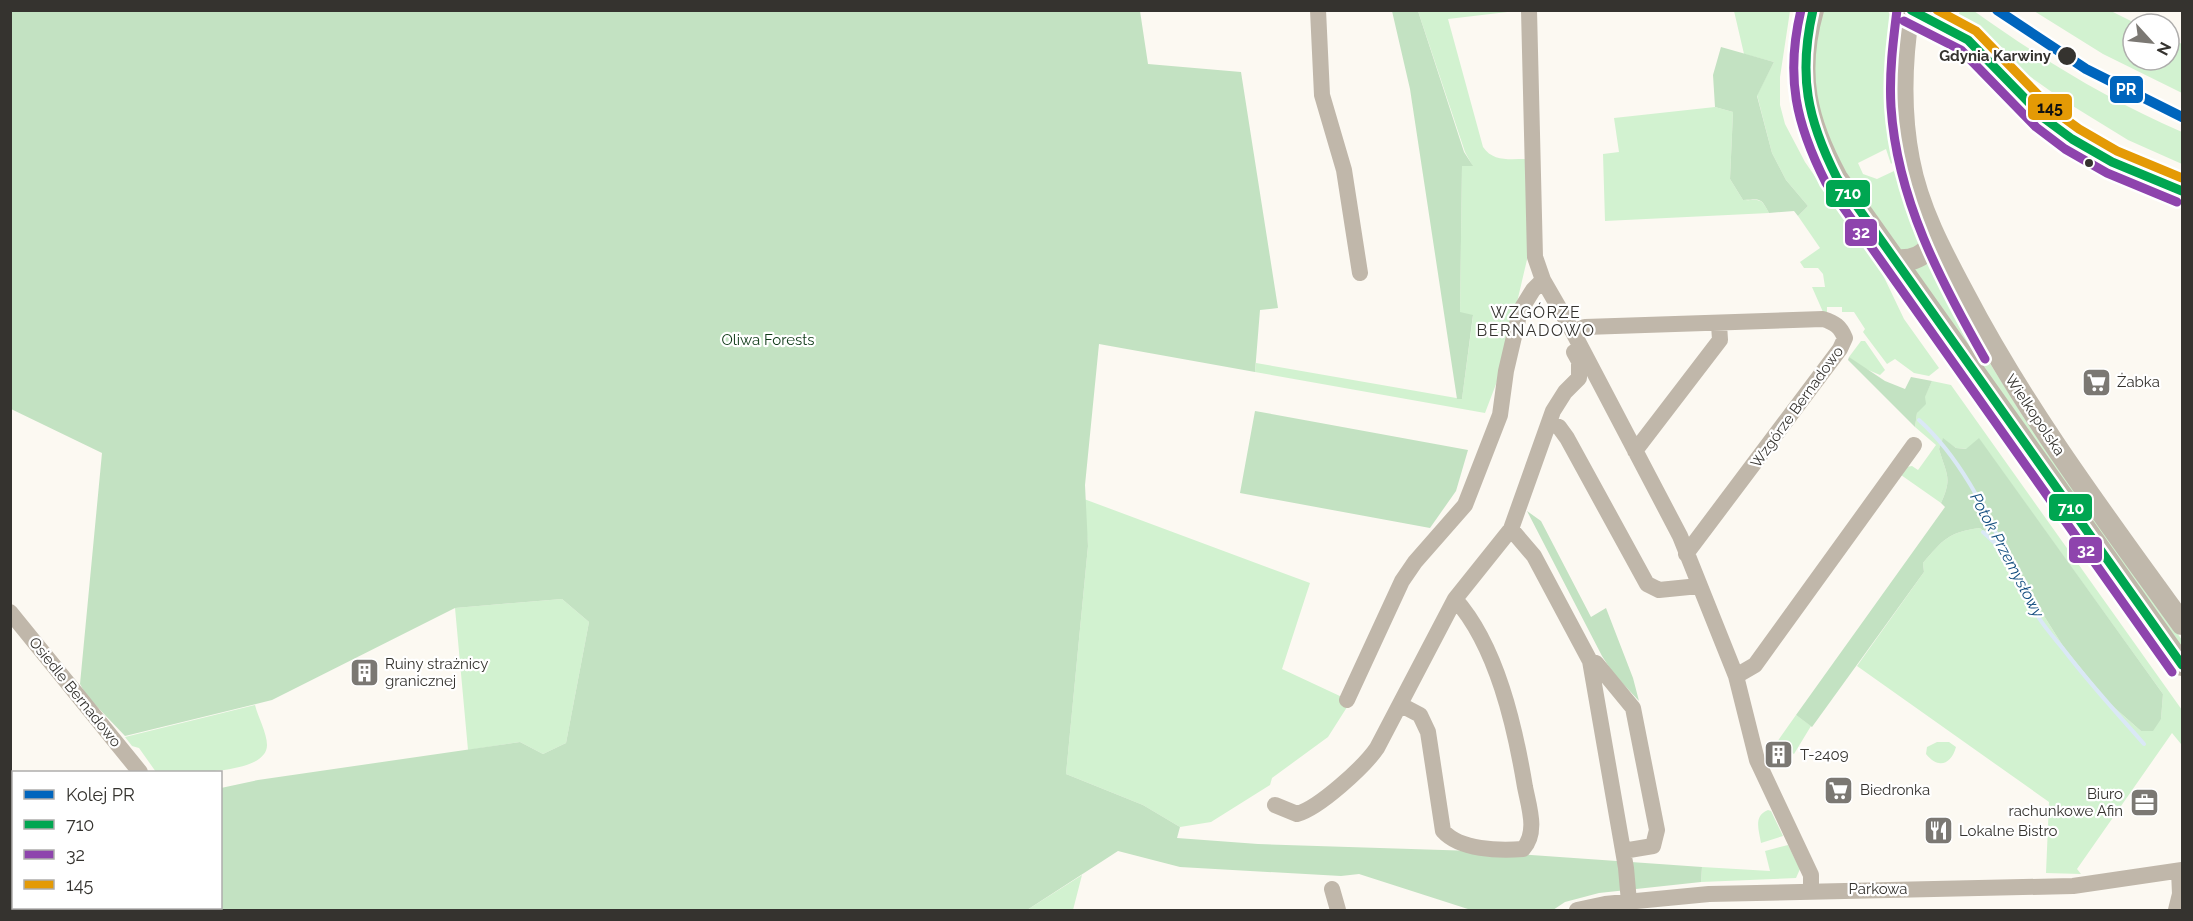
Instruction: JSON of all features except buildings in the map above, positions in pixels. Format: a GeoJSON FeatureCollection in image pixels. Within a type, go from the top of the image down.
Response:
{"type":"FeatureCollection","features":[{"type":"Feature","properties":{"kind":"main road","name":"Wielkopolska"},"geometry":{"type":"LineString","coordinates":[[1813,10],[1804,63],[1806,96],[1812,126],[1837,178],[2182,665]]}},
{"type":"Feature","properties":{"kind":"main road","name":"Wielkopolska"},"geometry":{"type":"LineString","coordinates":[[1910,10],[1901,72],[1905,134],[1919,198],[1935,240],[2012,381],[2182,624]]}},
{"type":"Feature","properties":{"kind":"main road"},"geometry":{"type":"LineString","coordinates":[[1895,260],[1915,260],[1923,255],[1935,240]]}},
{"type":"Feature","properties":{"kind":"street"},"geometry":{"type":"LineString","coordinates":[[1318,10],[1322,95],[1344,170],[1360,273]]}},
{"type":"Feature","properties":{"kind":"street"},"geometry":{"type":"LineString","coordinates":[[1529,10],[1532,225],[1535,257],[1543,280],[1573,332],[1686,554],[1736,676],[1757,760],[1811,875],[1811,890]]}},
{"type":"Feature","properties":{"kind":"street"},"geometry":{"type":"LineString","coordinates":[[1910,10],[1968,40],[2045,119],[2072,139],[2112,162],[2182,191]]}},
{"type":"Feature","properties":{"kind":"street"},"geometry":{"type":"LineString","coordinates":[[1347,700],[1386,620],[1402,581],[1415,561],[1465,505],[1500,416],[1506,371],[1520,311],[1533,290],[1543,280]]}},
{"type":"Feature","properties":{"kind":"street","name":"Wzgórze Bernadowo"},"geometry":{"type":"LineString","coordinates":[[1573,332],[1585,327],[1823,319],[1834,322],[1842,329],[1845,338],[1840,349],[1686,554]]}},
{"type":"Feature","properties":{"kind":"street"},"geometry":{"type":"LineString","coordinates":[[1635,452],[1720,340],[1719,324]]}},
{"type":"Feature","properties":{"kind":"street"},"geometry":{"type":"LineString","coordinates":[[1275,805],[1297,814],[1311,809],[1366,764],[1401,705],[1455,599],[1511,529],[1557,404],[1578,378],[1579,361],[1571,346],[1573,332]]}},
{"type":"Feature","properties":{"kind":"street"},"geometry":{"type":"LineString","coordinates":[[1550,423],[1559,427],[1567,438],[1647,584],[1659,590],[1699,586]]}},
{"type":"Feature","properties":{"kind":"street"},"geometry":{"type":"LineString","coordinates":[[1736,676],[1755,665],[1914,445]]}},
{"type":"Feature","properties":{"kind":"street"},"geometry":{"type":"LineString","coordinates":[[1511,529],[1534,556],[1590,661],[1623,851],[1629,902]]}},
{"type":"Feature","properties":{"kind":"street"},"geometry":{"type":"LineString","coordinates":[[1401,705],[1420,716],[1428,732],[1443,831],[1449,838],[1470,846],[1523,849],[1532,831],[1513,723],[1494,667],[1466,611],[1455,599]]}},
{"type":"Feature","properties":{"kind":"street","name":"Osiedle Bernadowo"},"geometry":{"type":"LineString","coordinates":[[10,612],[139,771]]}},
{"type":"Feature","properties":{"kind":"street"},"geometry":{"type":"LineString","coordinates":[[1590,661],[1596,663],[1633,708],[1657,830],[1653,846],[1623,851]]}},
{"type":"Feature","properties":{"kind":"street","name":"Parkowa"},"geometry":{"type":"LineString","coordinates":[[1577,910],[1709,894],[1811,890],[2023,889],[2093,884],[2181,871],[2180,894],[2176,910]]}},
{"type":"Feature","properties":{"kind":"street"},"geometry":{"type":"LineString","coordinates":[[1332,889],[1338,910]]}},
{"type":"Feature","properties":{"kind":"green space"},"geometry":{"type":"Polygon","coordinates":[[[1887,10],[1899,27],[1899,156],[1891,164],[1886,149],[1858,163],[1863,174],[1877,179],[1894,171],[1906,176],[1924,238],[1920,247],[1901,251],[1865,206],[1817,120],[1812,59],[1822,11],[1887,10]]]}},
{"type":"Feature","properties":{"kind":"green space","name":"Oliwa Forests"},"geometry":{"type":"Polygon","coordinates":[[[10,11],[1140,11],[1148,64],[1241,72],[1278,308],[1260,310],[1255,372],[1099,344],[1085,485],[1088,546],[1066,774],[1143,805],[1180,827],[1177,838],[1258,844],[1474,851],[1702,867],[1701,882],[1599,893],[1565,902],[1553,910],[1471,910],[1359,874],[1341,876],[1180,867],[1118,851],[1027,910],[11,910],[12,869],[12,909],[222,909],[222,788],[258,780],[520,742],[543,754],[566,743],[589,622],[562,599],[455,608],[272,700],[125,736],[86,695],[80,684],[102,453],[11,409],[10,11]]]}},
{"type":"Feature","properties":{"kind":"green space"},"geometry":{"type":"Polygon","coordinates":[[[1392,11],[1418,11],[1464,152],[1473,166],[1462,166],[1460,312],[1473,315],[1462,399],[1457,399],[1410,89],[1392,11]]]}},
{"type":"Feature","properties":{"kind":"green space"},"geometry":{"type":"Polygon","coordinates":[[[1418,11],[1516,11],[1448,19],[1483,147],[1497,157],[1526,159],[1529,251],[1501,371],[1485,413],[1255,372],[1256,363],[1462,399],[1473,316],[1460,313],[1462,166],[1472,165],[1465,152],[1418,11]]]}},
{"type":"Feature","properties":{"kind":"green space"},"geometry":{"type":"Polygon","coordinates":[[[1734,11],[1790,11],[1780,77],[1780,105],[1785,124],[1805,162],[1882,273],[1904,319],[1939,368],[1929,376],[1914,373],[1895,359],[1887,364],[1863,332],[1865,329],[1854,312],[1842,312],[1842,307],[1827,307],[1827,312],[1823,312],[1812,287],[1825,287],[1823,274],[1818,268],[1804,268],[1800,262],[1820,248],[1798,216],[1808,206],[1786,180],[1772,153],[1757,95],[1774,62],[1744,54],[1734,11]]]}},
{"type":"Feature","properties":{"kind":"green space"},"geometry":{"type":"Polygon","coordinates":[[[1960,11],[1974,11],[2075,77],[2182,132],[2182,164],[2128,140],[2063,100],[1955,23],[1960,11]]]}},
{"type":"Feature","properties":{"kind":"green space"},"geometry":{"type":"Polygon","coordinates":[[[2034,11],[2111,11],[2121,16],[2121,63],[2034,11]]]}},
{"type":"Feature","properties":{"kind":"green space"},"geometry":{"type":"Polygon","coordinates":[[[2181,44],[2182,44],[2182,93],[2139,72],[2181,72],[2181,44]]]}},
{"type":"Feature","properties":{"kind":"green space"},"geometry":{"type":"Polygon","coordinates":[[[1721,47],[1774,62],[1757,96],[1772,153],[1786,180],[1808,206],[1798,216],[1794,211],[1769,213],[1759,200],[1743,200],[1730,179],[1733,112],[1715,107],[1713,75],[1721,47]]]}},
{"type":"Feature","properties":{"kind":"green space"},"geometry":{"type":"Polygon","coordinates":[[[1715,107],[1733,112],[1730,179],[1743,200],[1761,202],[1769,213],[1605,221],[1603,154],[1619,152],[1614,118],[1715,107]]]}},
{"type":"Feature","properties":{"kind":"green space"},"geometry":{"type":"Polygon","coordinates":[[[1932,254],[1983,352],[2024,418],[2182,640],[2182,651],[1909,266],[1932,254]]]}},
{"type":"Feature","properties":{"kind":"green space"},"geometry":{"type":"Polygon","coordinates":[[[1861,341],[1865,341],[1885,370],[1880,375],[1859,366],[1849,357],[1861,341]]]}},
{"type":"Feature","properties":{"kind":"green space"},"geometry":{"type":"Polygon","coordinates":[[[1849,357],[1885,381],[1905,389],[1911,377],[1932,381],[1925,397],[1926,404],[1917,413],[1915,427],[1848,360],[1849,357]]]}},
{"type":"Feature","properties":{"kind":"green space"},"geometry":{"type":"Polygon","coordinates":[[[1932,381],[1951,385],[2182,710],[2181,744],[2172,733],[2077,869],[2081,874],[2046,873],[2049,802],[1857,666],[1924,572],[1923,563],[1930,555],[1947,538],[1960,532],[1980,528],[2014,559],[2034,600],[2063,646],[2108,702],[2141,731],[2161,719],[2163,694],[1979,439],[1967,449],[1956,448],[1943,439],[1939,449],[1946,470],[1947,487],[1941,503],[1901,475],[1906,467],[1912,466],[1918,470],[1936,445],[1915,427],[1917,413],[1932,381]]]}},
{"type":"Feature","properties":{"kind":"green space"},"geometry":{"type":"Polygon","coordinates":[[[1255,411],[1468,450],[1456,491],[1430,528],[1240,493],[1255,411]]]}},
{"type":"Feature","properties":{"kind":"green space"},"geometry":{"type":"Polygon","coordinates":[[[1943,438],[1956,448],[1966,449],[1979,438],[2163,694],[2161,719],[2153,731],[2141,731],[2108,702],[2063,646],[2034,600],[2014,559],[1980,528],[1960,532],[1947,538],[1923,563],[1924,572],[1812,727],[1796,715],[1945,507],[1941,503],[1947,487],[1947,476],[1939,449],[1943,438]]]}},
{"type":"Feature","properties":{"kind":"green space"},"geometry":{"type":"Polygon","coordinates":[[[1084,499],[1310,583],[1282,669],[1342,697],[1349,704],[1328,737],[1272,778],[1270,785],[1211,822],[1180,827],[1143,805],[1066,774],[1088,546],[1084,499]]]}},
{"type":"Feature","properties":{"kind":"green space"},"geometry":{"type":"Polygon","coordinates":[[[1527,511],[1541,521],[1591,617],[1606,608],[1633,678],[1639,701],[1613,673],[1602,656],[1527,511]]]}},
{"type":"Feature","properties":{"kind":"green space"},"geometry":{"type":"Polygon","coordinates":[[[562,599],[589,622],[566,743],[543,754],[520,742],[468,750],[455,608],[562,599]]]}},
{"type":"Feature","properties":{"kind":"green space"},"geometry":{"type":"Polygon","coordinates":[[[255,705],[266,735],[267,745],[263,755],[252,763],[237,768],[210,771],[155,771],[139,748],[132,746],[125,737],[255,705]]]}},
{"type":"Feature","properties":{"kind":"green space"},"geometry":{"type":"Polygon","coordinates":[[[1796,715],[1811,726],[1794,754],[1777,742],[1796,715]]]}},
{"type":"Feature","properties":{"kind":"green space"},"geometry":{"type":"Polygon","coordinates":[[[1937,742],[1949,742],[1956,747],[1951,758],[1944,763],[1935,762],[1926,754],[1927,747],[1937,742]]]}},
{"type":"Feature","properties":{"kind":"green space"},"geometry":{"type":"Polygon","coordinates":[[[1768,810],[1771,811],[1783,836],[1761,843],[1759,820],[1760,816],[1768,810]]]}},
{"type":"Feature","properties":{"kind":"green space"},"geometry":{"type":"Polygon","coordinates":[[[1788,845],[1800,869],[1796,878],[1701,882],[1702,867],[1770,871],[1765,851],[1788,845]]]}},
{"type":"Feature","properties":{"kind":"green space"},"geometry":{"type":"Polygon","coordinates":[[[1082,875],[1073,910],[1027,910],[1082,875]]]}},
{"type":"Feature","properties":{"kind":"waterway","name":"Potok Przemysłowy"},"geometry":{"type":"LineString","coordinates":[[1919,420],[1957,464],[1972,488],[2042,622],[2083,674],[2144,744]]}},
{"type":"Feature","properties":{"kind":"waterway"},"geometry":{"type":"LineString","coordinates":[[1983,532],[2009,556]]}},
{"type":"Feature","properties":{"kind":"rail line","name":"PR"},"geometry":{"type":"LineString","coordinates":[[1997,10],[2086,69],[2182,117]]}},
{"type":"Feature","properties":{"kind":"transit line","name":"32"},"geometry":{"type":"LineString","coordinates":[[1801,10],[1794,57],[1796,100],[1807,140],[1826,183],[2172,672]]}},
{"type":"Feature","properties":{"kind":"transit line","name":"710"},"geometry":{"type":"LineString","coordinates":[[1813,10],[1806,55],[1808,96],[1818,136],[1837,178],[2182,665]]}},
{"type":"Feature","properties":{"kind":"transit line","name":"32"},"geometry":{"type":"LineString","coordinates":[[1897,10],[1892,58],[1891,107],[1902,174],[1923,238],[1952,299],[1985,359]]}},
{"type":"Feature","properties":{"kind":"transit line","name":"710"},"geometry":{"type":"LineString","coordinates":[[1911,10],[1968,40],[2045,119],[2072,139],[2112,162],[2182,191]]}},
{"type":"Feature","properties":{"kind":"transit line","name":"145"},"geometry":{"type":"LineString","coordinates":[[1937,10],[1976,31],[2053,110],[2079,129],[2117,151],[2182,178]]}},
{"type":"Feature","properties":{"kind":"transit line","name":"32"},"geometry":{"type":"LineString","coordinates":[[1904,21],[1961,50],[2036,127],[2065,149],[2107,173],[2177,202]]}},
{"type":"Feature","properties":{"kind":"place","name":"Gdynia Karwiny"},"geometry":{"type":"Point","coordinates":[2067,56]}},
{"type":"Feature","properties":{"kind":"place","name":"Żabka"},"geometry":{"type":"Point","coordinates":[2096,382]}},
{"type":"Feature","properties":{"kind":"place","name":"Ruiny strażnicy granicznej"},"geometry":{"type":"Point","coordinates":[364,673]}},
{"type":"Feature","properties":{"kind":"place","name":"T-2409"},"geometry":{"type":"Point","coordinates":[1779,755]}},
{"type":"Feature","properties":{"kind":"place","name":"Biedronka"},"geometry":{"type":"Point","coordinates":[1839,790]}},
{"type":"Feature","properties":{"kind":"place","name":"Biuro rachunkowe Afin"},"geometry":{"type":"Point","coordinates":[2144,803]}},
{"type":"Feature","properties":{"kind":"place","name":"Lokalne Bistro"},"geometry":{"type":"Point","coordinates":[1938,831]}},
{"type":"Feature","properties":{"kind":"district","name":"WZGÓRZE BERNADOWO"},"geometry":{"type":"Point","coordinates":[1536,321]}}]}
